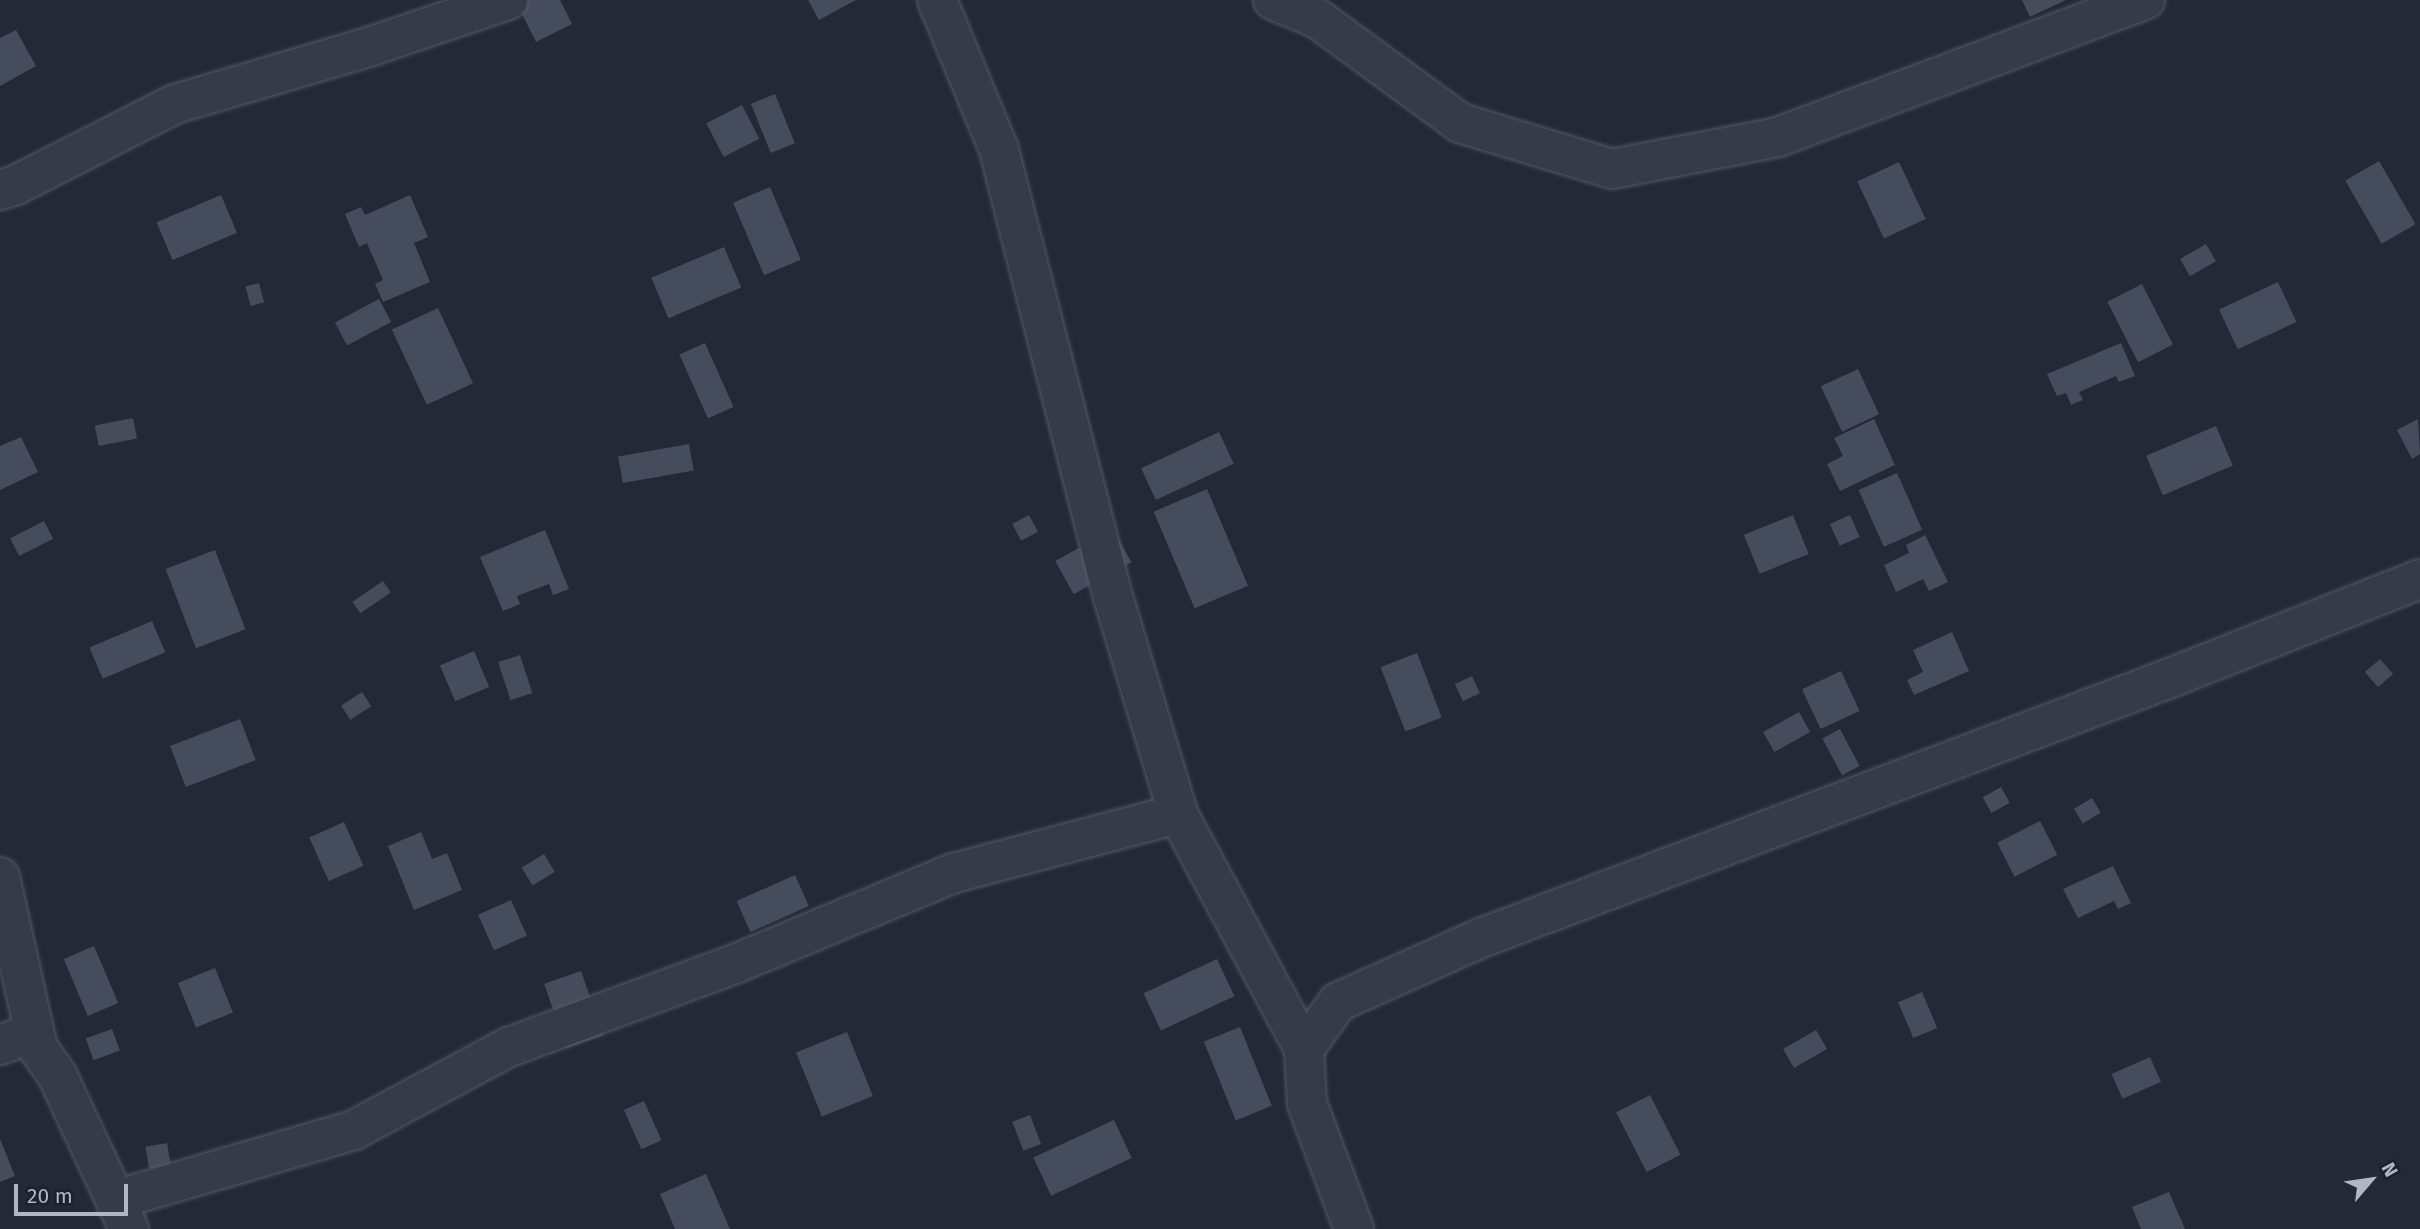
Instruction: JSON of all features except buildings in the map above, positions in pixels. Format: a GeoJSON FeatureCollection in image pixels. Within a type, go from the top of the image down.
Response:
{"type":"FeatureCollection","features":[{"type":"Feature","properties":{"kind":"street"},"geometry":{"type":"LineString","coordinates":[[0,190],[16,185],[175,104],[372,46],[508,0]]}},
{"type":"Feature","properties":{"kind":"street"},"geometry":{"type":"LineString","coordinates":[[937,0],[999,150],[1114,600],[1178,814],[1304,1049],[1307,1103],[1354,1229]]}},
{"type":"Feature","properties":{"kind":"street"},"geometry":{"type":"LineString","coordinates":[[1273,0],[1318,19],[1460,122],[1612,169],[1777,137],[2145,0]]}},
{"type":"Feature","properties":{"kind":"street"},"geometry":{"type":"LineString","coordinates":[[1304,1049],[1338,1002],[1408,968],[2165,680],[2420,579]]}},
{"type":"Feature","properties":{"kind":"street"},"geometry":{"type":"LineString","coordinates":[[0,1045],[27,1034],[38,1048],[58,1077],[122,1215],[354,1130],[509,1047],[735,964],[954,873],[1178,814]]}},
{"type":"Feature","properties":{"kind":"street"},"geometry":{"type":"LineString","coordinates":[[0,877],[38,1048]]}}]}
